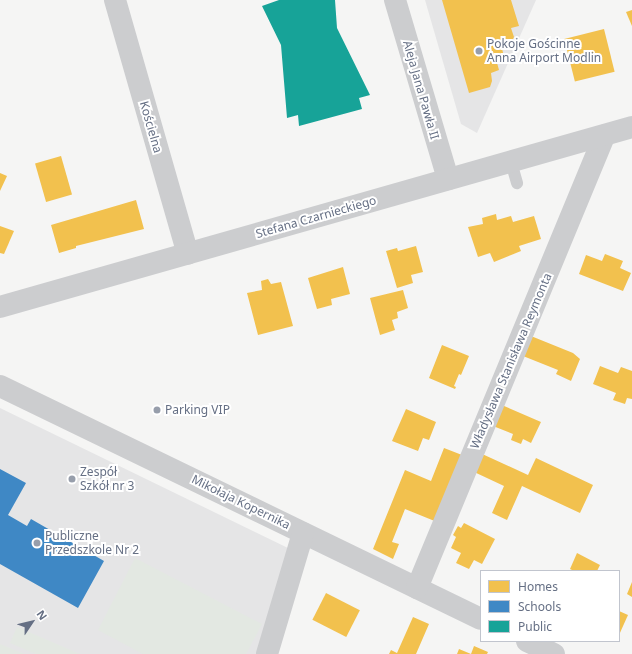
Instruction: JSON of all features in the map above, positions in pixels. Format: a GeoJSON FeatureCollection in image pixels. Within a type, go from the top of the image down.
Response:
{"type":"FeatureCollection","features":[{"type":"Feature","properties":{"kind":"street","name":"Kościelna"},"geometry":{"type":"LineString","coordinates":[[115,0],[188,254]]}},
{"type":"Feature","properties":{"kind":"street","name":"Aleja Jana Pawła II"},"geometry":{"type":"LineString","coordinates":[[395,0],[448,180]]}},
{"type":"Feature","properties":{"kind":"street","name":"Stefana Czarnieckiego"},"geometry":{"type":"LineString","coordinates":[[0,307],[632,127]]}},
{"type":"Feature","properties":{"kind":"street","name":"Władysława Stanisława Reymonta"},"geometry":{"type":"LineString","coordinates":[[417,588],[605,135]]}},
{"type":"Feature","properties":{"kind":"street","name":"Mikołaja Kopernika"},"geometry":{"type":"LineString","coordinates":[[0,386],[480,619]]}},
{"type":"Feature","properties":{"kind":"street"},"geometry":{"type":"LineString","coordinates":[[267,654],[303,533]]}},
{"type":"Feature","properties":{"kind":"street"},"geometry":{"type":"LineString","coordinates":[[529,642],[554,654]]}},
{"type":"Feature","properties":{"kind":"lane"},"geometry":{"type":"LineString","coordinates":[[511,162],[517,183]]}},
{"type":"Feature","properties":{"kind":"shaded area"},"geometry":{"type":"Polygon","coordinates":[[[425,0],[536,0],[477,133],[461,124],[425,0]]]}},
{"type":"Feature","properties":{"kind":"shaded area","name":"Zespół Szkół nr 3"},"geometry":{"type":"Polygon","coordinates":[[[0,408],[290,549],[258,654],[0,654],[0,408]]]}},
{"type":"Feature","properties":{"kind":"shaded area"},"geometry":{"type":"Polygon","coordinates":[[[135,558],[262,624],[246,654],[143,654],[98,630],[135,558]]]}},
{"type":"Feature","properties":{"kind":"shaded area"},"geometry":{"type":"Polygon","coordinates":[[[17,627],[80,654],[36,654],[10,643],[17,627]]]}},
{"type":"Feature","properties":{"kind":"shaded area"},"geometry":{"type":"Polygon","coordinates":[[[0,644],[24,654],[0,654],[0,644]]]}},
{"type":"Feature","properties":{"kind":"building: Homes","name":"Pokoje Gościnne Anna Airport Modlin"},"geometry":{"type":"Polygon","coordinates":[[[442,0],[511,0],[519,26],[511,28],[514,37],[512,41],[501,44],[504,57],[496,59],[499,70],[491,73],[492,81],[490,87],[469,93],[442,0]]]}},
{"type":"Feature","properties":{"kind":"building: Homes"},"geometry":{"type":"Polygon","coordinates":[[[632,10],[632,26],[626,12],[632,10]]]}},
{"type":"Feature","properties":{"kind":"building: Homes"},"geometry":{"type":"Polygon","coordinates":[[[604,29],[615,72],[575,82],[564,39],[604,29]]]}},
{"type":"Feature","properties":{"kind":"building: Homes"},"geometry":{"type":"Polygon","coordinates":[[[61,156],[72,194],[46,202],[35,163],[61,156]]]}},
{"type":"Feature","properties":{"kind":"building: Homes"},"geometry":{"type":"Polygon","coordinates":[[[0,173],[7,176],[0,191],[0,173]]]}},
{"type":"Feature","properties":{"kind":"building: Homes"},"geometry":{"type":"Polygon","coordinates":[[[136,200],[144,229],[76,246],[76,248],[59,253],[51,225],[136,200]]]}},
{"type":"Feature","properties":{"kind":"building: Homes"},"geometry":{"type":"Polygon","coordinates":[[[496,214],[497,220],[511,216],[513,222],[534,216],[541,239],[519,246],[521,251],[494,262],[490,253],[478,257],[468,227],[483,224],[482,218],[496,214]]]}},
{"type":"Feature","properties":{"kind":"building: Homes"},"geometry":{"type":"Polygon","coordinates":[[[0,226],[14,231],[4,254],[0,253],[0,226]]]}},
{"type":"Feature","properties":{"kind":"building: Homes"},"geometry":{"type":"Polygon","coordinates":[[[416,246],[423,272],[411,275],[413,283],[397,288],[386,251],[397,248],[398,251],[416,246]]]}},
{"type":"Feature","properties":{"kind":"building: Homes"},"geometry":{"type":"Polygon","coordinates":[[[605,254],[623,261],[620,268],[631,273],[623,291],[579,274],[586,255],[602,261],[605,254]]]}},
{"type":"Feature","properties":{"kind":"building: Homes"},"geometry":{"type":"Polygon","coordinates":[[[343,267],[350,294],[331,299],[332,305],[317,309],[308,278],[343,267]]]}},
{"type":"Feature","properties":{"kind":"building: Homes"},"geometry":{"type":"Polygon","coordinates":[[[268,279],[271,284],[281,282],[293,326],[258,335],[247,293],[262,290],[261,281],[268,279]]]}},
{"type":"Feature","properties":{"kind":"building: Homes"},"geometry":{"type":"Polygon","coordinates":[[[403,290],[408,308],[397,312],[398,318],[392,320],[395,330],[380,335],[370,298],[403,290]]]}},
{"type":"Feature","properties":{"kind":"building: Homes"},"geometry":{"type":"Polygon","coordinates":[[[526,334],[573,353],[580,359],[571,381],[556,374],[558,370],[518,354],[526,334]]]}},
{"type":"Feature","properties":{"kind":"building: Homes"},"geometry":{"type":"Polygon","coordinates":[[[442,345],[469,356],[461,375],[459,374],[454,386],[456,387],[455,389],[429,378],[442,345]]]}},
{"type":"Feature","properties":{"kind":"building: Homes"},"geometry":{"type":"Polygon","coordinates":[[[600,366],[618,373],[621,367],[632,371],[632,399],[627,398],[625,404],[613,400],[616,393],[593,384],[600,366]]]}},
{"type":"Feature","properties":{"kind":"building: Homes"},"geometry":{"type":"Polygon","coordinates":[[[497,403],[541,422],[531,443],[523,439],[521,444],[511,440],[513,434],[488,424],[497,403]]]}},
{"type":"Feature","properties":{"kind":"building: Homes"},"geometry":{"type":"Polygon","coordinates":[[[406,409],[436,422],[429,440],[423,438],[418,451],[392,441],[406,409]]]}},
{"type":"Feature","properties":{"kind":"building: Homes"},"geometry":{"type":"Polygon","coordinates":[[[444,448],[462,455],[437,522],[405,509],[392,542],[399,544],[393,559],[373,549],[405,470],[431,481],[444,448]]]}},
{"type":"Feature","properties":{"kind":"building: Homes"},"geometry":{"type":"Polygon","coordinates":[[[480,453],[528,475],[536,458],[593,485],[580,513],[522,486],[507,520],[492,513],[504,486],[472,471],[480,453]]]}},
{"type":"Feature","properties":{"kind":"building: Homes"},"geometry":{"type":"Polygon","coordinates":[[[464,523],[495,539],[482,564],[474,560],[469,569],[456,563],[461,553],[451,548],[456,537],[453,535],[458,526],[461,528],[464,523]]]}},
{"type":"Feature","properties":{"kind":"building: Homes"},"geometry":{"type":"Polygon","coordinates":[[[577,553],[600,565],[598,570],[570,569],[577,553]]]}},
{"type":"Feature","properties":{"kind":"building: Homes"},"geometry":{"type":"Polygon","coordinates":[[[632,582],[632,597],[627,594],[632,582]]]}},
{"type":"Feature","properties":{"kind":"building: Homes"},"geometry":{"type":"Polygon","coordinates":[[[326,593],[360,610],[346,637],[312,620],[326,593]]]}},
{"type":"Feature","properties":{"kind":"building: Homes"},"geometry":{"type":"Polygon","coordinates":[[[620,611],[628,615],[620,633],[620,611]]]}},
{"type":"Feature","properties":{"kind":"building: Homes"},"geometry":{"type":"Polygon","coordinates":[[[413,617],[429,624],[416,654],[389,654],[391,650],[397,653],[413,617]]]}},
{"type":"Feature","properties":{"kind":"building: Homes"},"geometry":{"type":"Polygon","coordinates":[[[474,646],[488,652],[487,654],[471,654],[474,646]]]}},
{"type":"Feature","properties":{"kind":"building: Homes"},"geometry":{"type":"Polygon","coordinates":[[[459,649],[471,654],[457,654],[459,649]]]}},
{"type":"Feature","properties":{"kind":"building: Schools","name":"Publiczne Przedszkole Nr 2"},"geometry":{"type":"Polygon","coordinates":[[[0,469],[26,483],[8,515],[27,526],[31,519],[104,561],[78,608],[0,564],[0,469]]]}},
{"type":"Feature","properties":{"kind":"building: Public"},"geometry":{"type":"Polygon","coordinates":[[[279,0],[335,0],[337,28],[370,95],[359,98],[362,109],[299,126],[298,115],[287,118],[281,45],[262,6],[279,0]]]}},
{"type":"Feature","properties":{"kind":"place","name":"Pokoje Gościnne Anna Airport Modlin"},"geometry":{"type":"Point","coordinates":[479,51]}},
{"type":"Feature","properties":{"kind":"place","name":"Parking VIP"},"geometry":{"type":"Point","coordinates":[157,410]}},
{"type":"Feature","properties":{"kind":"place","name":"Zespół Szkół nr 3"},"geometry":{"type":"Point","coordinates":[72,479]}},
{"type":"Feature","properties":{"kind":"place","name":"Publiczne Przedszkole Nr 2"},"geometry":{"type":"Point","coordinates":[37,543]}}]}
